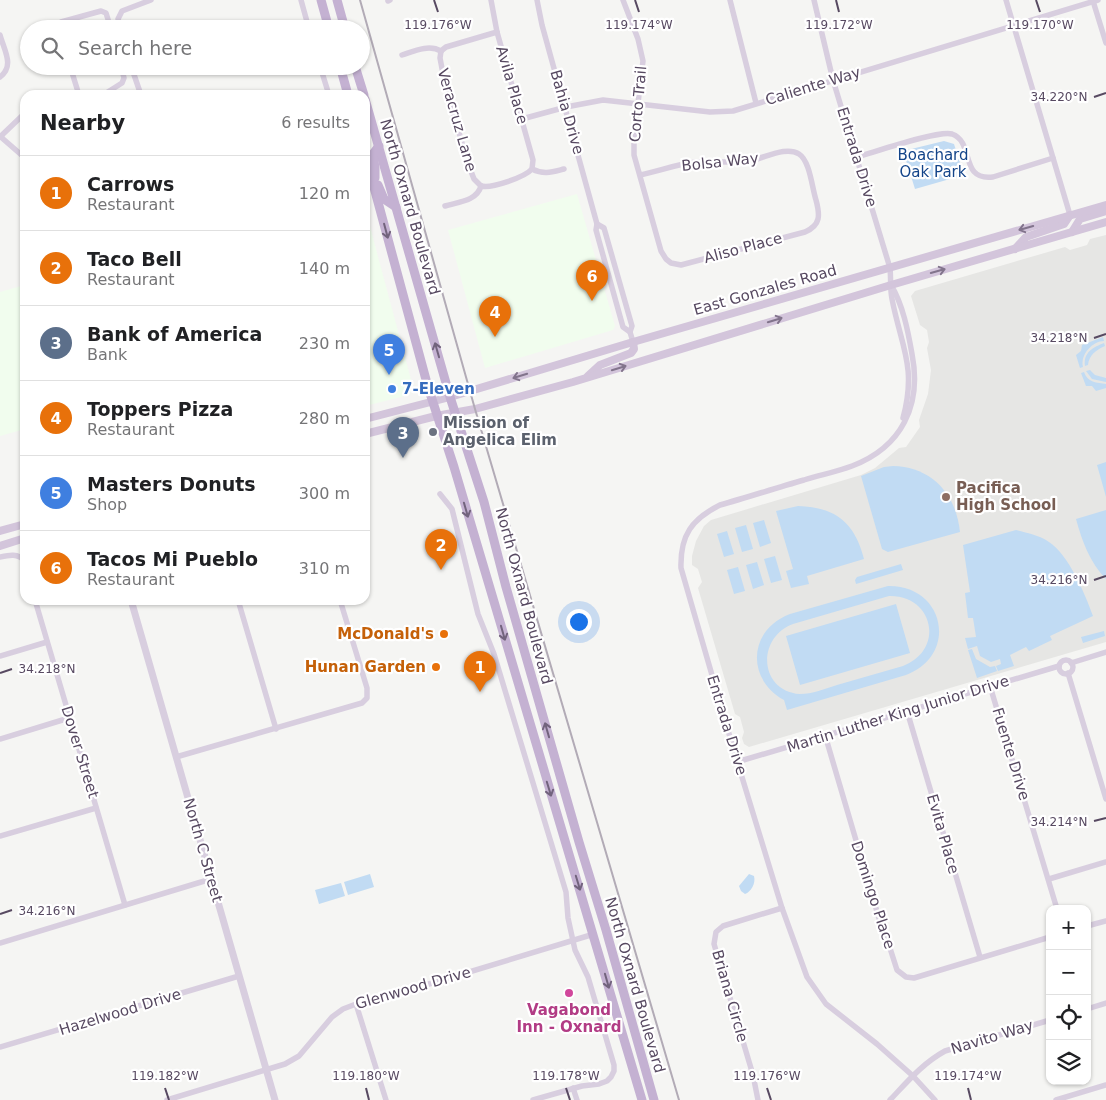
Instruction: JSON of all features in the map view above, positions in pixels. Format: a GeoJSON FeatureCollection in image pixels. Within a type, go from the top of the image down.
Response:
{"type":"FeatureCollection","features":[{"type":"Feature","properties":{"kind":"main road"},"geometry":{"type":"LineString","coordinates":[[321,0],[327,20]]}},
{"type":"Feature","properties":{"kind":"main road"},"geometry":{"type":"LineString","coordinates":[[337,0],[343,20]]}},
{"type":"Feature","properties":{"kind":"main road"},"geometry":{"type":"LineString","coordinates":[[342,75],[347,90]]}},
{"type":"Feature","properties":{"kind":"main road"},"geometry":{"type":"LineString","coordinates":[[358,75],[363,90]]}},
{"type":"Feature","properties":{"kind":"main road","name":"North Oxnard Boulevard"},"geometry":{"type":"LineString","coordinates":[[370,116],[450,397],[484,502],[512,609],[654,1100]]}},
{"type":"Feature","properties":{"kind":"main road"},"geometry":{"type":"LineString","coordinates":[[370,182],[376,173],[373,154],[379,146]]}},
{"type":"Feature","properties":{"kind":"main road"},"geometry":{"type":"LineString","coordinates":[[370,184],[379,185],[384,199],[396,207]]}},
{"type":"Feature","properties":{"kind":"main road","name":"North Oxnard Boulevard"},"geometry":{"type":"LineString","coordinates":[[370,187],[436,416],[454,467],[642,1100]]}},
{"type":"Feature","properties":{"kind":"main road","name":"East Gonzales Road"},"geometry":{"type":"LineString","coordinates":[[370,417],[450,397],[1106,205]]}},
{"type":"Feature","properties":{"kind":"main road"},"geometry":{"type":"LineString","coordinates":[[1072,232],[1080,219],[1106,211]]}},
{"type":"Feature","properties":{"kind":"main road"},"geometry":{"type":"LineString","coordinates":[[1015,249],[1026,237],[1064,224],[1070,215]]}},
{"type":"Feature","properties":{"kind":"main road","name":"East Gonzales Road"},"geometry":{"type":"LineString","coordinates":[[370,433],[455,413],[586,378],[1106,222]]}},
{"type":"Feature","properties":{"kind":"main road"},"geometry":{"type":"LineString","coordinates":[[586,378],[600,365],[631,352],[634,349],[633,342]]}},
{"type":"Feature","properties":{"kind":"main road"},"geometry":{"type":"LineString","coordinates":[[0,531],[20,525]]}},
{"type":"Feature","properties":{"kind":"main road"},"geometry":{"type":"LineString","coordinates":[[0,546],[20,540]]}},
{"type":"Feature","properties":{"kind":"main road"},"geometry":{"type":"LineString","coordinates":[[493,601],[512,609]]}},
{"type":"Feature","properties":{"kind":"main road"},"geometry":{"type":"LineString","coordinates":[[593,889],[589,898],[596,920],[594,934],[600,940],[603,948],[612,952]]}},
{"type":"Feature","properties":{"kind":"street"},"geometry":{"type":"LineString","coordinates":[[118,20],[122,11],[151,0]]}},
{"type":"Feature","properties":{"kind":"street"},"geometry":{"type":"LineString","coordinates":[[301,0],[307,20]]}},
{"type":"Feature","properties":{"kind":"street","name":"Avila Place"},"geometry":{"type":"LineString","coordinates":[[491,0],[497,32],[533,160],[532,169]]}},
{"type":"Feature","properties":{"kind":"street","name":"Bahia Drive"},"geometry":{"type":"LineString","coordinates":[[537,0],[542,25],[597,224],[596,230],[622,328],[630,332]]}},
{"type":"Feature","properties":{"kind":"street","name":"Corto Trail"},"geometry":{"type":"LineString","coordinates":[[623,0],[641,49],[643,66],[634,145],[660,251],[671,263]]}},
{"type":"Feature","properties":{"kind":"street"},"geometry":{"type":"LineString","coordinates":[[730,0],[756,103]]}},
{"type":"Feature","properties":{"kind":"street","name":"Entrada Drive"},"geometry":{"type":"LineString","coordinates":[[814,0],[833,80],[890,268],[891,285],[897,296],[914,362],[915,386],[913,402],[901,430],[879,452],[866,459],[851,466],[720,505],[705,512],[695,520],[688,532],[681,555],[682,568],[737,762],[782,908],[808,977],[826,1004],[877,1044],[913,1076],[935,1100]]}},
{"type":"Feature","properties":{"kind":"street"},"geometry":{"type":"LineString","coordinates":[[1006,0],[1070,215]]}},
{"type":"Feature","properties":{"kind":"street"},"geometry":{"type":"LineString","coordinates":[[1096,1],[1106,44]]}},
{"type":"Feature","properties":{"kind":"street","name":"Caliente Way"},"geometry":{"type":"LineString","coordinates":[[522,120],[566,107],[603,100],[722,112],[733,111],[1096,1]]}},
{"type":"Feature","properties":{"kind":"street"},"geometry":{"type":"LineString","coordinates":[[68,20],[101,11],[106,13],[108,20]]}},
{"type":"Feature","properties":{"kind":"street"},"geometry":{"type":"LineString","coordinates":[[402,55],[427,48],[441,51],[497,32]]}},
{"type":"Feature","properties":{"kind":"street"},"geometry":{"type":"LineString","coordinates":[[0,36],[8,64],[6,71],[0,77]]}},
{"type":"Feature","properties":{"kind":"street","name":"Veracruz Lane"},"geometry":{"type":"LineString","coordinates":[[441,51],[440,58],[444,79],[467,161],[474,179],[481,186]]}},
{"type":"Feature","properties":{"kind":"street"},"geometry":{"type":"LineString","coordinates":[[73,75],[77,90]]}},
{"type":"Feature","properties":{"kind":"street"},"geometry":{"type":"LineString","coordinates":[[111,90],[122,83],[123,75]]}},
{"type":"Feature","properties":{"kind":"street"},"geometry":{"type":"LineString","coordinates":[[134,75],[139,90]]}},
{"type":"Feature","properties":{"kind":"street"},"geometry":{"type":"LineString","coordinates":[[323,75],[327,90]]}},
{"type":"Feature","properties":{"kind":"street"},"geometry":{"type":"LineString","coordinates":[[20,117],[2,135],[2,138],[20,154]]}},
{"type":"Feature","properties":{"kind":"street"},"geometry":{"type":"LineString","coordinates":[[857,157],[940,133],[954,135],[959,138],[963,144],[970,166],[978,175],[984,178],[993,177],[1053,158]]}},
{"type":"Feature","properties":{"kind":"street","name":"Bolsa Way"},"geometry":{"type":"LineString","coordinates":[[640,175],[696,162],[748,161],[788,151],[799,154],[806,163],[817,205],[818,218],[815,227]]}},
{"type":"Feature","properties":{"kind":"street"},"geometry":{"type":"LineString","coordinates":[[446,206],[472,198],[480,191],[481,186],[489,187],[525,175],[532,169],[540,173],[551,173],[564,169]]}},
{"type":"Feature","properties":{"kind":"street","name":"Bahia Drive"},"geometry":{"type":"LineString","coordinates":[[597,224],[604,228],[632,326],[630,332],[633,342]]}},
{"type":"Feature","properties":{"kind":"street","name":"Aliso Place"},"geometry":{"type":"LineString","coordinates":[[671,263],[687,264],[750,245],[802,233],[815,227]]}},
{"type":"Feature","properties":{"kind":"street"},"geometry":{"type":"LineString","coordinates":[[604,259],[608,262],[620,298],[624,299]]}},
{"type":"Feature","properties":{"kind":"street"},"geometry":{"type":"LineString","coordinates":[[440,494],[452,509],[466,560],[472,593],[482,626],[494,654],[566,892],[568,918],[577,957],[588,976],[614,1065],[611,1077],[599,1084],[574,1088],[532,1100]]}},
{"type":"Feature","properties":{"kind":"street"},"geometry":{"type":"LineString","coordinates":[[0,557],[8,555],[20,557]]}},
{"type":"Feature","properties":{"kind":"street","name":"Dover Street"},"geometry":{"type":"LineString","coordinates":[[36,605],[125,905]]}},
{"type":"Feature","properties":{"kind":"street","name":"North C Street"},"geometry":{"type":"LineString","coordinates":[[132,605],[275,1100]]}},
{"type":"Feature","properties":{"kind":"street"},"geometry":{"type":"LineString","coordinates":[[239,605],[276,729]]}},
{"type":"Feature","properties":{"kind":"street"},"geometry":{"type":"LineString","coordinates":[[176,757],[358,706],[366,700],[367,688],[342,605]]}},
{"type":"Feature","properties":{"kind":"street"},"geometry":{"type":"LineString","coordinates":[[0,656],[47,642]]}},
{"type":"Feature","properties":{"kind":"street"},"geometry":{"type":"LineString","coordinates":[[1068,673],[1061,672],[1060,662],[1065,660],[1071,663],[1106,652]]}},
{"type":"Feature","properties":{"kind":"street"},"geometry":{"type":"LineString","coordinates":[[1068,673],[1072,669],[1071,663]]}},
{"type":"Feature","properties":{"kind":"street","name":"Martin Luther King Junior Drive"},"geometry":{"type":"LineString","coordinates":[[737,762],[1059,666]]}},
{"type":"Feature","properties":{"kind":"street"},"geometry":{"type":"LineString","coordinates":[[1068,673],[1106,799]]}},
{"type":"Feature","properties":{"kind":"street","name":"Fuente Drive"},"geometry":{"type":"LineString","coordinates":[[990,686],[1056,905]]}},
{"type":"Feature","properties":{"kind":"street","name":"Evita Place"},"geometry":{"type":"LineString","coordinates":[[907,711],[980,957]]}},
{"type":"Feature","properties":{"kind":"street"},"geometry":{"type":"LineString","coordinates":[[0,739],[69,718]]}},
{"type":"Feature","properties":{"kind":"street","name":"Domingo Place"},"geometry":{"type":"LineString","coordinates":[[825,736],[883,932],[897,970],[906,977],[914,978],[1046,939]]}},
{"type":"Feature","properties":{"kind":"street"},"geometry":{"type":"LineString","coordinates":[[0,836],[96,808]]}},
{"type":"Feature","properties":{"kind":"street"},"geometry":{"type":"LineString","coordinates":[[1049,878],[1106,862]]}},
{"type":"Feature","properties":{"kind":"street"},"geometry":{"type":"LineString","coordinates":[[0,943],[211,879]]}},
{"type":"Feature","properties":{"kind":"street","name":"Briana Circle"},"geometry":{"type":"LineString","coordinates":[[758,1100],[753,1075],[714,944],[716,932],[723,926],[782,908]]}},
{"type":"Feature","properties":{"kind":"street"},"geometry":{"type":"LineString","coordinates":[[1091,925],[1106,921]]}},
{"type":"Feature","properties":{"kind":"street","name":"Glenwood Drive"},"geometry":{"type":"LineString","coordinates":[[166,1100],[285,1064],[299,1056],[332,1017],[343,1009],[594,934]]}},
{"type":"Feature","properties":{"kind":"street","name":"Hazelwood Drive"},"geometry":{"type":"LineString","coordinates":[[0,1047],[239,976]]}},
{"type":"Feature","properties":{"kind":"street"},"geometry":{"type":"LineString","coordinates":[[1091,1008],[1106,1003]]}},
{"type":"Feature","properties":{"kind":"street"},"geometry":{"type":"LineString","coordinates":[[356,1004],[386,1100]]}},
{"type":"Feature","properties":{"kind":"street","name":"Navito Way"},"geometry":{"type":"LineString","coordinates":[[913,1076],[932,1058],[945,1051],[1046,1021]]}},
{"type":"Feature","properties":{"kind":"street"},"geometry":{"type":"LineString","coordinates":[[890,1100],[913,1076]]}},
{"type":"Feature","properties":{"kind":"street"},"geometry":{"type":"LineString","coordinates":[[1056,1100],[1106,1085]]}},
{"type":"Feature","properties":{"kind":"street"},"geometry":{"type":"LineString","coordinates":[[574,1088],[577,1100]]}},
{"type":"Feature","properties":{"kind":"shaded area"},"geometry":{"type":"Polygon","coordinates":[[[577,194],[615,326],[613,330],[485,368],[448,230],[577,194]]]}},
{"type":"Feature","properties":{"kind":"shaded area"},"geometry":{"type":"Polygon","coordinates":[[[370,227],[413,387],[409,395],[370,405],[370,227]]]}},
{"type":"Feature","properties":{"kind":"shaded area","name":"Pacifica High School"},"geometry":{"type":"Polygon","coordinates":[[[1106,235],[1106,642],[749,747],[744,744],[742,738],[744,732],[740,717],[735,714],[698,588],[702,582],[698,569],[692,565],[696,541],[704,526],[711,520],[861,475],[875,468],[899,448],[906,447],[920,427],[919,420],[928,394],[931,370],[927,348],[929,342],[927,330],[920,325],[911,296],[915,291],[1065,247],[1070,250],[1087,245],[1090,239],[1106,235]]]}},
{"type":"Feature","properties":{"kind":"shaded area"},"geometry":{"type":"Polygon","coordinates":[[[20,286],[20,430],[0,436],[0,292],[20,286]]]}},
{"type":"Feature","properties":{"kind":"green space","name":"Boachard Oak Park"},"geometry":{"type":"Polygon","coordinates":[[[944,141],[954,144],[964,175],[915,189],[903,151],[944,141]]]}},
{"type":"Feature","properties":{"kind":"green space"},"geometry":{"type":"Polygon","coordinates":[[[1103,337],[1104,341],[1096,343],[1085,353],[1083,367],[1080,368],[1076,355],[1081,351],[1082,345],[1103,337]]]}},
{"type":"Feature","properties":{"kind":"green space"},"geometry":{"type":"Polygon","coordinates":[[[1104,343],[1105,346],[1094,353],[1088,365],[1085,366],[1087,354],[1093,348],[1104,343]]]}},
{"type":"Feature","properties":{"kind":"green space"},"geometry":{"type":"Polygon","coordinates":[[[1090,370],[1095,375],[1106,378],[1106,382],[1092,379],[1086,371],[1090,370]]]}},
{"type":"Feature","properties":{"kind":"green space"},"geometry":{"type":"Polygon","coordinates":[[[1084,372],[1090,380],[1106,384],[1106,388],[1096,391],[1092,386],[1086,386],[1081,373],[1084,372]]]}},
{"type":"Feature","properties":{"kind":"green space"},"geometry":{"type":"Polygon","coordinates":[[[1106,462],[1106,497],[1097,465],[1106,462]]]}},
{"type":"Feature","properties":{"kind":"green space"},"geometry":{"type":"Polygon","coordinates":[[[893,466],[919,471],[940,485],[953,506],[958,518],[960,532],[888,552],[882,549],[861,476],[884,467],[893,466]]]}},
{"type":"Feature","properties":{"kind":"green space"},"geometry":{"type":"Polygon","coordinates":[[[798,506],[823,510],[842,519],[855,536],[864,559],[807,576],[809,584],[791,588],[786,571],[793,569],[776,511],[798,506]]]}},
{"type":"Feature","properties":{"kind":"green space"},"geometry":{"type":"Polygon","coordinates":[[[1106,510],[1106,579],[1095,566],[1087,551],[1076,519],[1106,510]]]}},
{"type":"Feature","properties":{"kind":"green space"},"geometry":{"type":"Polygon","coordinates":[[[764,520],[771,543],[760,547],[753,523],[764,520]]]}},
{"type":"Feature","properties":{"kind":"green space"},"geometry":{"type":"Polygon","coordinates":[[[746,525],[753,549],[742,552],[735,528],[746,525]]]}},
{"type":"Feature","properties":{"kind":"green space"},"geometry":{"type":"Polygon","coordinates":[[[1016,530],[1033,534],[1056,548],[1070,565],[1076,576],[1093,616],[1050,636],[1052,640],[1029,651],[1026,647],[1010,655],[1014,666],[998,671],[996,666],[1001,664],[1000,659],[991,662],[980,656],[977,646],[968,649],[965,638],[976,637],[973,618],[968,618],[965,593],[970,592],[963,545],[1016,530]]]}},
{"type":"Feature","properties":{"kind":"green space"},"geometry":{"type":"Polygon","coordinates":[[[727,531],[734,554],[724,557],[717,534],[727,531]]]}},
{"type":"Feature","properties":{"kind":"green space"},"geometry":{"type":"Polygon","coordinates":[[[775,556],[782,580],[771,583],[764,559],[775,556]]]}},
{"type":"Feature","properties":{"kind":"green space"},"geometry":{"type":"Polygon","coordinates":[[[757,562],[764,585],[753,589],[746,565],[757,562]]]}},
{"type":"Feature","properties":{"kind":"green space"},"geometry":{"type":"Polygon","coordinates":[[[901,564],[903,570],[856,584],[855,580],[857,577],[901,564]]]}},
{"type":"Feature","properties":{"kind":"green space"},"geometry":{"type":"Polygon","coordinates":[[[738,567],[745,591],[734,594],[727,570],[738,567]]]}},
{"type":"Feature","properties":{"kind":"green space"},"geometry":{"type":"Polygon","coordinates":[[[888,586],[907,589],[922,597],[933,608],[938,623],[939,638],[934,653],[923,665],[906,675],[787,710],[784,700],[772,691],[763,680],[758,668],[757,655],[766,631],[776,621],[790,614],[888,586]],[[889,596],[793,624],[781,631],[773,640],[768,652],[767,663],[770,674],[776,684],[786,691],[805,694],[903,666],[916,658],[925,648],[929,637],[929,625],[924,613],[916,604],[904,598],[889,596]]]}},
{"type":"Feature","properties":{"kind":"green space"},"geometry":{"type":"Polygon","coordinates":[[[896,604],[910,653],[800,685],[786,636],[896,604]]]}},
{"type":"Feature","properties":{"kind":"green space"},"geometry":{"type":"Polygon","coordinates":[[[1104,631],[1105,636],[1083,643],[1081,637],[1104,631]]]}},
{"type":"Feature","properties":{"kind":"green space"},"geometry":{"type":"Polygon","coordinates":[[[972,649],[976,659],[990,667],[995,666],[997,671],[977,678],[968,650],[972,649]]]}},
{"type":"Feature","properties":{"kind":"green space"},"geometry":{"type":"Polygon","coordinates":[[[370,874],[374,887],[348,895],[344,882],[370,874]]]}},
{"type":"Feature","properties":{"kind":"green space"},"geometry":{"type":"Polygon","coordinates":[[[749,874],[754,876],[754,884],[745,894],[739,886],[749,874]]]}},
{"type":"Feature","properties":{"kind":"green space"},"geometry":{"type":"Polygon","coordinates":[[[341,883],[345,896],[319,904],[315,890],[341,883]]]}},
{"type":"Feature","properties":{"kind":"railway"},"geometry":{"type":"LineString","coordinates":[[360,0],[366,20]]}},
{"type":"Feature","properties":{"kind":"railway"},"geometry":{"type":"LineString","coordinates":[[370,36],[475,409],[679,1100]]}},
{"type":"Feature","properties":{"kind":"place","name":"Tacos Mi Pueblo"},"geometry":{"type":"Point","coordinates":[592,301]}},
{"type":"Feature","properties":{"kind":"place","name":"Toppers Pizza"},"geometry":{"type":"Point","coordinates":[495,337]}},
{"type":"Feature","properties":{"kind":"place","name":"Masters Donuts"},"geometry":{"type":"Point","coordinates":[389,375]}},
{"type":"Feature","properties":{"kind":"place","name":"7-Eleven"},"geometry":{"type":"Point","coordinates":[392,389]}},
{"type":"Feature","properties":{"kind":"place","name":"Mission of Angelica Elim"},"geometry":{"type":"Point","coordinates":[433,432]}},
{"type":"Feature","properties":{"kind":"place","name":"Bank of America"},"geometry":{"type":"Point","coordinates":[403,458]}},
{"type":"Feature","properties":{"kind":"place","name":"Pacifica High School"},"geometry":{"type":"Point","coordinates":[946,497]}},
{"type":"Feature","properties":{"kind":"place","name":"Taco Bell"},"geometry":{"type":"Point","coordinates":[441,570]}},
{"type":"Feature","properties":{"kind":"place","name":"McDonald's"},"geometry":{"type":"Point","coordinates":[444,634]}},
{"type":"Feature","properties":{"kind":"place","name":"Hunan Garden"},"geometry":{"type":"Point","coordinates":[436,667]}},
{"type":"Feature","properties":{"kind":"place","name":"Carrows"},"geometry":{"type":"Point","coordinates":[480,692]}},
{"type":"Feature","properties":{"kind":"place","name":"Vagabond Inn - Oxnard"},"geometry":{"type":"Point","coordinates":[569,993]}}]}
